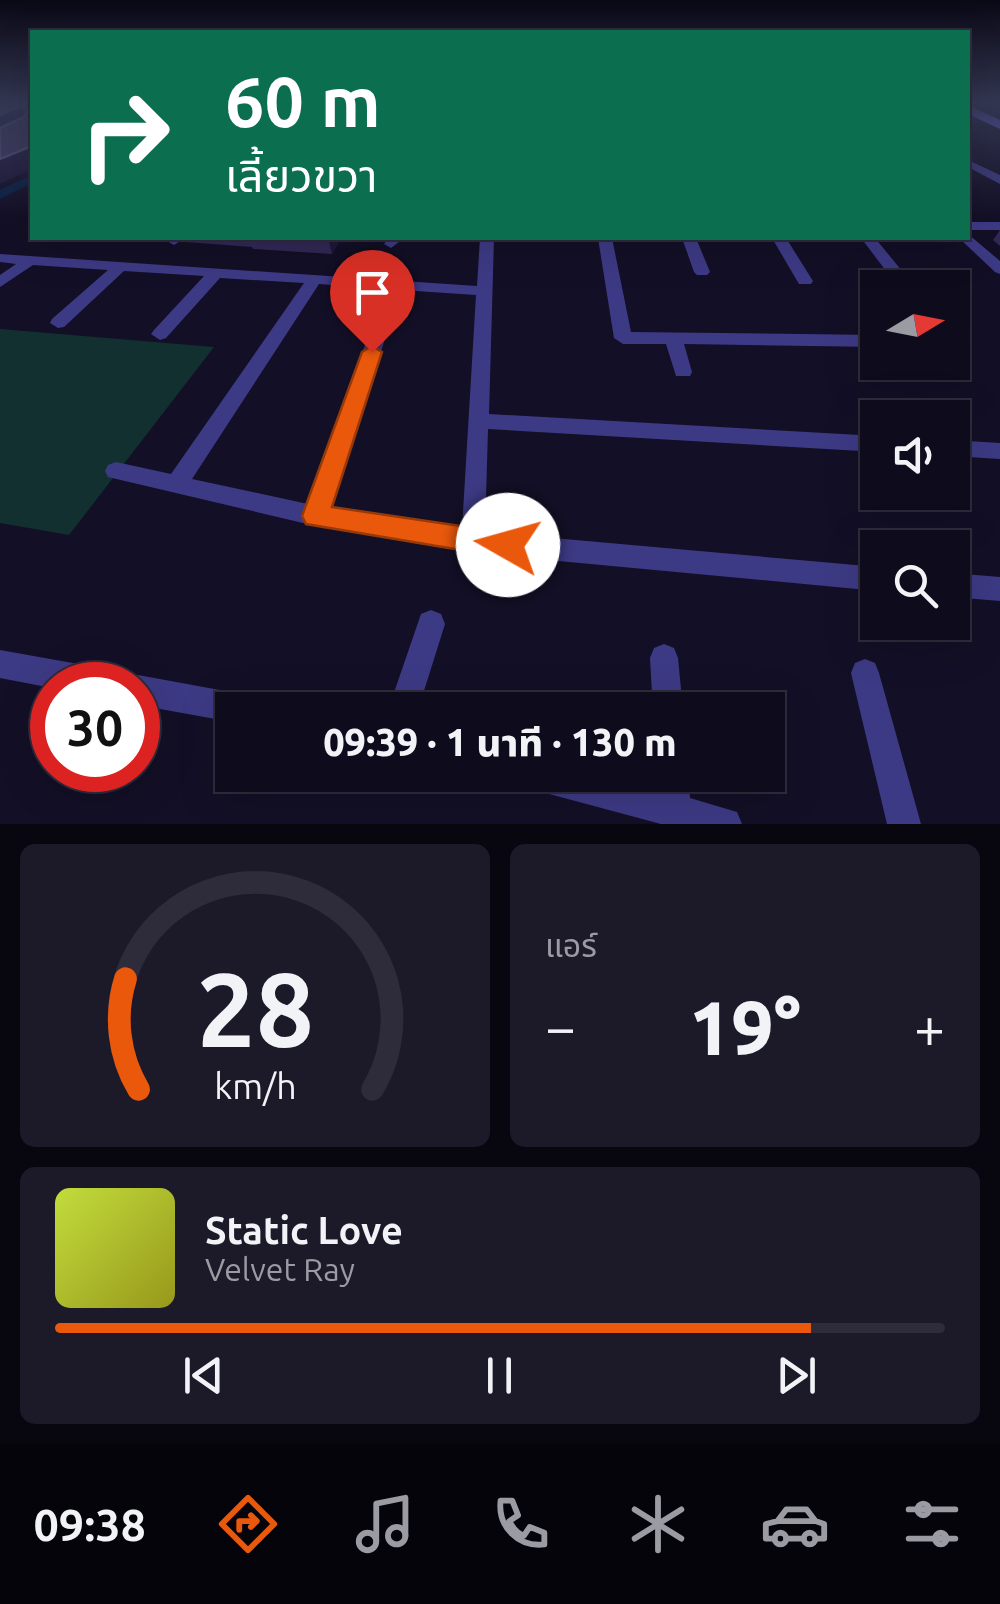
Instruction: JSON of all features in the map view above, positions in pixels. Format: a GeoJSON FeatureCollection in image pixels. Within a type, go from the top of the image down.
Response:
{"type":"FeatureCollection","features":[{"type":"Feature","properties":{"kind":"street"},"geometry":{"type":"LineString","coordinates":[[970,164],[1000,180]]}},
{"type":"Feature","properties":{"kind":"street"},"geometry":{"type":"LineString","coordinates":[[970,226],[1000,226]]}},
{"type":"Feature","properties":{"kind":"street"},"geometry":{"type":"LineString","coordinates":[[473,542],[487,240]]}},
{"type":"Feature","properties":{"kind":"street"},"geometry":{"type":"LineString","coordinates":[[605,240],[619,332],[631,341],[860,341]]}},
{"type":"Feature","properties":{"kind":"street"},"geometry":{"type":"LineString","coordinates":[[690,240],[702,272]]}},
{"type":"Feature","properties":{"kind":"street"},"geometry":{"type":"LineString","coordinates":[[780,240],[806,281]]}},
{"type":"Feature","properties":{"kind":"street"},"geometry":{"type":"LineString","coordinates":[[870,240],[894,270]]}},
{"type":"Feature","properties":{"kind":"street"},"geometry":{"type":"LineString","coordinates":[[968,240],[1000,269]]}},
{"type":"Feature","properties":{"kind":"street"},"geometry":{"type":"LineString","coordinates":[[0,258],[484,290]]}},
{"type":"Feature","properties":{"kind":"street"},"geometry":{"type":"LineString","coordinates":[[0,282],[30,260]]}},
{"type":"Feature","properties":{"kind":"street"},"geometry":{"type":"LineString","coordinates":[[58,324],[119,268]]}},
{"type":"Feature","properties":{"kind":"street"},"geometry":{"type":"LineString","coordinates":[[160,334],[216,274]]}},
{"type":"Feature","properties":{"kind":"street"},"geometry":{"type":"LineString","coordinates":[[176,485],[314,280]]}},
{"type":"Feature","properties":{"kind":"street"},"geometry":{"type":"LineString","coordinates":[[316,516],[394,287]]}},
{"type":"Feature","properties":{"kind":"street"},"geometry":{"type":"LineString","coordinates":[[674,341],[683,372]]}},
{"type":"Feature","properties":{"kind":"street"},"geometry":{"type":"LineString","coordinates":[[478,421],[860,443]]}},
{"type":"Feature","properties":{"kind":"street"},"geometry":{"type":"LineString","coordinates":[[970,449],[1000,451]]}},
{"type":"Feature","properties":{"kind":"street"},"geometry":{"type":"LineString","coordinates":[[116,471],[316,516],[473,542],[860,577]]}},
{"type":"Feature","properties":{"kind":"street"},"geometry":{"type":"LineString","coordinates":[[970,586],[1000,589]]}},
{"type":"Feature","properties":{"kind":"street"},"geometry":{"type":"LineString","coordinates":[[409,692],[431,624]]}},
{"type":"Feature","properties":{"kind":"street"},"geometry":{"type":"LineString","coordinates":[[664,658],[667,692]]}},
{"type":"Feature","properties":{"kind":"street"},"geometry":{"type":"LineString","coordinates":[[0,664],[30,670]]}},
{"type":"Feature","properties":{"kind":"street"},"geometry":{"type":"LineString","coordinates":[[865,673],[904,824]]}},
{"type":"Feature","properties":{"kind":"street"},"geometry":{"type":"LineString","coordinates":[[160,694],[215,704]]}},
{"type":"Feature","properties":{"kind":"street"},"geometry":{"type":"LineString","coordinates":[[604,792],[725,824]]}},
{"type":"Feature","properties":{"kind":"street"},"geometry":{"type":"LineString","coordinates":[[673,792],[674,810]]}},
{"type":"Feature","properties":{"kind":"green space"},"geometry":{"type":"Polygon","coordinates":[[[0,329],[214,347],[69,535],[0,523],[0,329]]]}},
{"type":"Feature","properties":{"kind":"building"},"geometry":{"type":"Polygon","coordinates":[[[0,142],[30,142],[30,147],[0,159],[0,142]]]}},
{"type":"Feature","properties":{"kind":"waterway"},"geometry":{"type":"LineString","coordinates":[[0,195],[30,180]]}},
{"type":"Feature","properties":{"kind":"route"},"geometry":{"type":"LineString","coordinates":[[372,352],[316,516],[508,545]]}}]}
